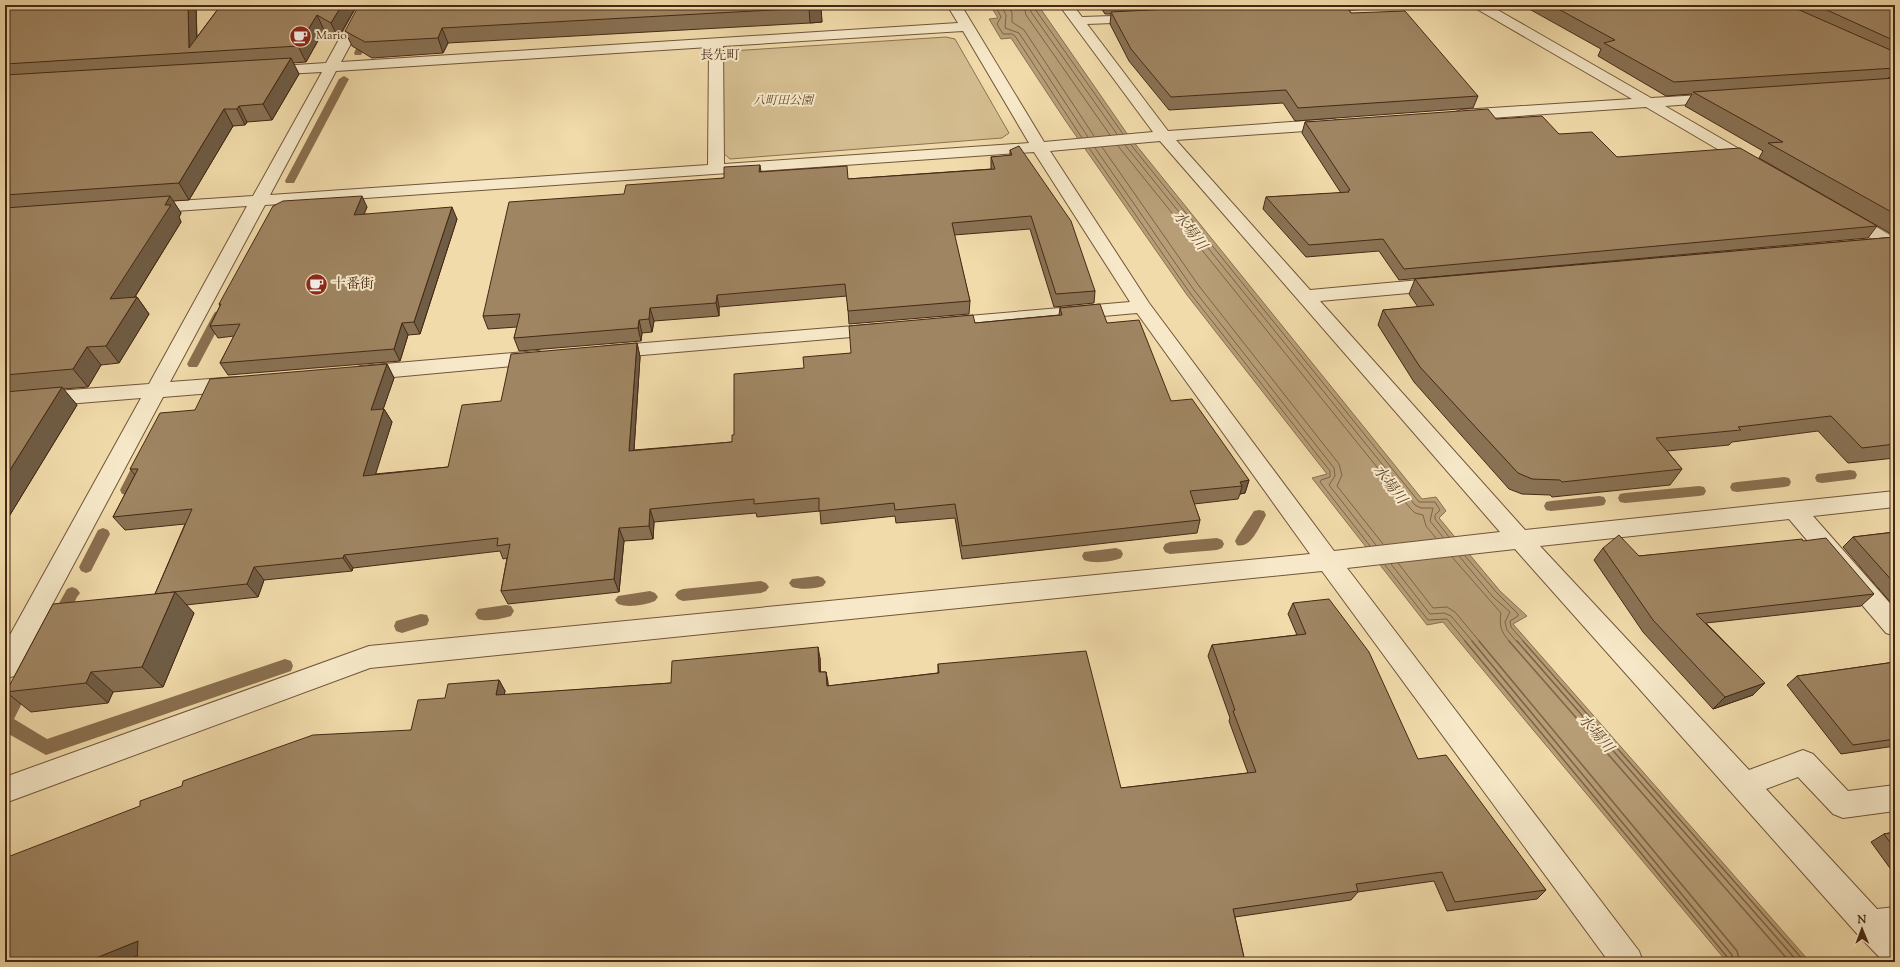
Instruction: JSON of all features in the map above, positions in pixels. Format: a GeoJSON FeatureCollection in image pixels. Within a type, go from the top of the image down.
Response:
{"type":"FeatureCollection","features":[{"type":"Feature","properties":{"kind":"street"},"geometry":{"type":"LineString","coordinates":[[5,668],[365,5]]}},
{"type":"Feature","properties":{"kind":"street"},"geometry":{"type":"LineString","coordinates":[[954,5],[967,27],[1048,146],[1142,307],[1328,561],[1628,962]]}},
{"type":"Feature","properties":{"kind":"street"},"geometry":{"type":"LineString","coordinates":[[1307,8],[1362,5]]}},
{"type":"Feature","properties":{"kind":"street"},"geometry":{"type":"LineString","coordinates":[[1480,5],[1764,169]]}},
{"type":"Feature","properties":{"kind":"street"},"geometry":{"type":"LineString","coordinates":[[1071,13],[1148,17]]}},
{"type":"Feature","properties":{"kind":"street"},"geometry":{"type":"LineString","coordinates":[[1071,13],[1164,136],[1520,539],[1744,785],[1882,924],[1895,951]]}},
{"type":"Feature","properties":{"kind":"street"},"geometry":{"type":"LineString","coordinates":[[256,71],[967,27]]}},
{"type":"Feature","properties":{"kind":"street"},"geometry":{"type":"LineString","coordinates":[[716,43],[716,170]]}},
{"type":"Feature","properties":{"kind":"street"},"geometry":{"type":"LineString","coordinates":[[1446,116],[1734,97]]}},
{"type":"Feature","properties":{"kind":"street"},"geometry":{"type":"LineString","coordinates":[[132,209],[716,170],[1345,123]]}},
{"type":"Feature","properties":{"kind":"street"},"geometry":{"type":"LineString","coordinates":[[1831,208],[1893,244]]}},
{"type":"Feature","properties":{"kind":"street"},"geometry":{"type":"LineString","coordinates":[[1860,246],[1893,244]]}},
{"type":"Feature","properties":{"kind":"street"},"geometry":{"type":"LineString","coordinates":[[1306,296],[1456,282]]}},
{"type":"Feature","properties":{"kind":"street"},"geometry":{"type":"LineString","coordinates":[[927,326],[1142,307]]}},
{"type":"Feature","properties":{"kind":"street"},"geometry":{"type":"LineString","coordinates":[[586,354],[895,328]]}},
{"type":"Feature","properties":{"kind":"street"},"geometry":{"type":"LineString","coordinates":[[344,375],[555,357]]}},
{"type":"Feature","properties":{"kind":"street"},"geometry":{"type":"LineString","coordinates":[[5,402],[258,382]]}},
{"type":"Feature","properties":{"kind":"street"},"geometry":{"type":"LineString","coordinates":[[5,790],[368,657],[1328,561],[1895,499]]}},
{"type":"Feature","properties":{"kind":"street"},"geometry":{"type":"LineString","coordinates":[[1794,510],[1895,626]]}},
{"type":"Feature","properties":{"kind":"street"},"geometry":{"type":"LineString","coordinates":[[1744,785],[1803,764],[1843,805],[1895,798]]}},
{"type":"Feature","properties":{"kind":"green space","name":"八町田公園"},"geometry":{"type":"Polygon","coordinates":[[[946,37],[955,39],[1009,133],[1002,138],[730,159],[721,151],[723,56],[731,51],[946,37]]]}},
{"type":"Feature","properties":{"kind":"water","name":"水場川"},"geometry":{"type":"Polygon","coordinates":[[[990,5],[1038,5],[1128,135],[1422,499],[1436,497],[1446,511],[1439,518],[1500,591],[1527,616],[1513,624],[1810,962],[1727,962],[1443,622],[1427,625],[1312,478],[1327,474],[1187,295],[1065,120],[1011,38],[1001,39],[989,19],[998,18],[990,5]]]}},
{"type":"Feature","properties":{"kind":"building"},"geometry":{"type":"Polygon","coordinates":[[[5,5],[188,5],[189,48],[221,5],[342,5],[331,23],[317,15],[298,46],[5,64],[5,5]]]}},
{"type":"Feature","properties":{"kind":"building"},"geometry":{"type":"Polygon","coordinates":[[[359,5],[821,6],[809,8],[442,28],[438,38],[365,42],[345,31],[359,5]]]}},
{"type":"Feature","properties":{"kind":"building"},"geometry":{"type":"Polygon","coordinates":[[[1247,5],[1345,5],[1351,13],[1405,11],[1478,96],[1298,108],[1286,90],[1171,97],[1131,49],[1111,12],[1247,5]]]}},
{"type":"Feature","properties":{"kind":"building"},"geometry":{"type":"Polygon","coordinates":[[[1551,5],[1788,5],[1895,52],[1895,65],[1890,65],[1895,68],[1674,82],[1604,43],[1615,40],[1551,5]]]}},
{"type":"Feature","properties":{"kind":"building"},"geometry":{"type":"Polygon","coordinates":[[[1816,5],[1895,5],[1895,41],[1816,5]]]}},
{"type":"Feature","properties":{"kind":"building"},"geometry":{"type":"Polygon","coordinates":[[[291,58],[263,104],[239,106],[237,109],[224,109],[179,183],[5,195],[5,75],[291,58]]]}},
{"type":"Feature","properties":{"kind":"building"},"geometry":{"type":"Polygon","coordinates":[[[1895,78],[1895,214],[1768,143],[1783,142],[1693,92],[1895,78]]]}},
{"type":"Feature","properties":{"kind":"building"},"geometry":{"type":"Polygon","coordinates":[[[1488,109],[1496,119],[1542,116],[1559,134],[1592,132],[1617,157],[1740,148],[1877,226],[1404,269],[1383,239],[1309,245],[1266,197],[1349,192],[1348,191],[1350,190],[1305,122],[1488,109]]]}},
{"type":"Feature","properties":{"kind":"building"},"geometry":{"type":"Polygon","coordinates":[[[1019,146],[1071,221],[1095,291],[1056,294],[1031,216],[952,223],[970,301],[848,311],[845,284],[717,295],[716,303],[650,308],[649,319],[639,320],[638,328],[514,338],[520,314],[483,316],[509,202],[624,194],[626,185],[724,178],[724,167],[760,165],[759,172],[847,166],[848,179],[995,169],[991,157],[1012,155],[1010,150],[1019,146]]]}},
{"type":"Feature","properties":{"kind":"building"},"geometry":{"type":"Polygon","coordinates":[[[170,196],[165,205],[171,205],[110,299],[137,297],[106,346],[87,347],[73,369],[5,375],[5,208],[170,196]]]}},
{"type":"Feature","properties":{"kind":"building"},"geometry":{"type":"Polygon","coordinates":[[[362,196],[354,215],[452,207],[414,322],[402,323],[394,349],[220,363],[240,324],[210,326],[221,304],[219,304],[273,206],[283,201],[362,196]]]}},
{"type":"Feature","properties":{"kind":"building"},"geometry":{"type":"Polygon","coordinates":[[[1895,237],[1895,444],[1862,448],[1831,416],[1738,427],[1741,430],[1656,438],[1682,469],[1562,482],[1560,480],[1532,479],[1518,473],[1420,367],[1383,310],[1434,305],[1415,279],[1895,237]]]}},
{"type":"Feature","properties":{"kind":"building"},"geometry":{"type":"Polygon","coordinates":[[[1100,304],[1107,323],[1139,320],[1171,401],[1192,399],[1249,480],[1240,482],[1242,486],[1190,491],[1200,520],[962,546],[955,504],[895,510],[894,503],[819,511],[819,498],[754,504],[754,499],[650,509],[649,526],[619,528],[614,579],[501,591],[510,544],[497,546],[498,538],[344,555],[343,558],[254,567],[247,584],[155,594],[192,509],[113,517],[138,469],[130,469],[160,413],[195,410],[210,379],[387,364],[371,410],[384,409],[363,476],[448,467],[462,405],[501,401],[511,354],[637,343],[629,451],[732,442],[732,435],[734,435],[734,374],[804,368],[803,357],[851,353],[849,326],[973,315],[975,323],[1062,315],[1060,308],[1100,304]]]}},
{"type":"Feature","properties":{"kind":"building"},"geometry":{"type":"Polygon","coordinates":[[[62,387],[5,478],[5,392],[62,387]]]}},
{"type":"Feature","properties":{"kind":"building"},"geometry":{"type":"Polygon","coordinates":[[[1895,532],[1895,584],[1853,537],[1895,532]]]}},
{"type":"Feature","properties":{"kind":"building"},"geometry":{"type":"Polygon","coordinates":[[[1619,535],[1639,556],[1802,539],[1803,541],[1826,538],[1874,594],[1696,614],[1765,683],[1725,697],[1653,620],[1603,548],[1619,535]]]}},
{"type":"Feature","properties":{"kind":"building"},"geometry":{"type":"Polygon","coordinates":[[[175,592],[142,667],[91,672],[86,683],[6,692],[53,604],[175,592]]]}},
{"type":"Feature","properties":{"kind":"building"},"geometry":{"type":"Polygon","coordinates":[[[1329,599],[1369,652],[1418,759],[1446,755],[1546,890],[1455,902],[1442,872],[1356,884],[1358,891],[1233,909],[1245,962],[1032,962],[1032,957],[996,962],[137,962],[138,941],[86,962],[5,962],[5,858],[140,806],[140,801],[182,786],[183,781],[313,735],[411,730],[418,700],[445,698],[448,684],[499,680],[496,695],[671,683],[672,661],[818,647],[819,672],[826,672],[827,686],[939,673],[938,664],[1086,651],[1121,788],[1256,772],[1233,711],[1235,710],[1212,645],[1306,634],[1293,603],[1329,599]]]}},
{"type":"Feature","properties":{"kind":"building"},"geometry":{"type":"Polygon","coordinates":[[[1895,662],[1895,739],[1853,745],[1797,676],[1895,662]]]}},
{"type":"Feature","properties":{"kind":"building"},"geometry":{"type":"Polygon","coordinates":[[[1895,832],[1895,849],[1884,834],[1895,832]]]}},
{"type":"Feature","properties":{"kind":"waterway"},"geometry":{"type":"LineString","coordinates":[[358,53],[368,33]]}},
{"type":"Feature","properties":{"kind":"waterway"},"geometry":{"type":"LineString","coordinates":[[290,181],[344,79]]}},
{"type":"Feature","properties":{"kind":"waterway"},"geometry":{"type":"LineString","coordinates":[[193,364],[219,315]]}},
{"type":"Feature","properties":{"kind":"waterway"},"geometry":{"type":"LineString","coordinates":[[127,490],[144,457]]}},
{"type":"Feature","properties":{"kind":"waterway"},"geometry":{"type":"LineString","coordinates":[[1822,478],[1850,475]]}},
{"type":"Feature","properties":{"kind":"waterway"},"geometry":{"type":"LineString","coordinates":[[1737,487],[1784,482]]}},
{"type":"Feature","properties":{"kind":"waterway"},"geometry":{"type":"LineString","coordinates":[[1625,498],[1699,491]]}},
{"type":"Feature","properties":{"kind":"waterway"},"geometry":{"type":"LineString","coordinates":[[1551,506],[1599,501]]}},
{"type":"Feature","properties":{"kind":"waterway"},"geometry":{"type":"LineString","coordinates":[[1242,541],[1259,515]]}},
{"type":"Feature","properties":{"kind":"waterway"},"geometry":{"type":"LineString","coordinates":[[86,567],[103,534]]}},
{"type":"Feature","properties":{"kind":"waterway"},"geometry":{"type":"LineString","coordinates":[[1170,548],[1217,544]]}},
{"type":"Feature","properties":{"kind":"waterway"},"geometry":{"type":"LineString","coordinates":[[1089,556],[1116,554]]}},
{"type":"Feature","properties":{"kind":"waterway"},"geometry":{"type":"LineString","coordinates":[[797,583],[818,582]]}},
{"type":"Feature","properties":{"kind":"waterway"},"geometry":{"type":"LineString","coordinates":[[683,595],[761,587]]}},
{"type":"Feature","properties":{"kind":"waterway"},"geometry":{"type":"LineString","coordinates":[[58,619],[72,593]]}},
{"type":"Feature","properties":{"kind":"waterway"},"geometry":{"type":"LineString","coordinates":[[623,600],[650,597]]}},
{"type":"Feature","properties":{"kind":"waterway"},"geometry":{"type":"LineString","coordinates":[[483,614],[506,611]]}},
{"type":"Feature","properties":{"kind":"waterway"},"geometry":{"type":"LineString","coordinates":[[402,626],[421,620]]}},
{"type":"Feature","properties":{"kind":"waterway"},"geometry":{"type":"LineString","coordinates":[[5,723],[46,747],[285,666]]}},
{"type":"Feature","properties":{"kind":"waterway"},"geometry":{"type":"LineString","coordinates":[[5,720],[24,683]]}},
{"type":"Feature","properties":{"kind":"place","name":"Mario"},"geometry":{"type":"Point","coordinates":[300,36]}},
{"type":"Feature","properties":{"kind":"place","name":"十番街"},"geometry":{"type":"Point","coordinates":[316,285]}},
{"type":"Feature","properties":{"kind":"district","name":"長先町"},"geometry":{"type":"Point","coordinates":[720,56]}}]}
